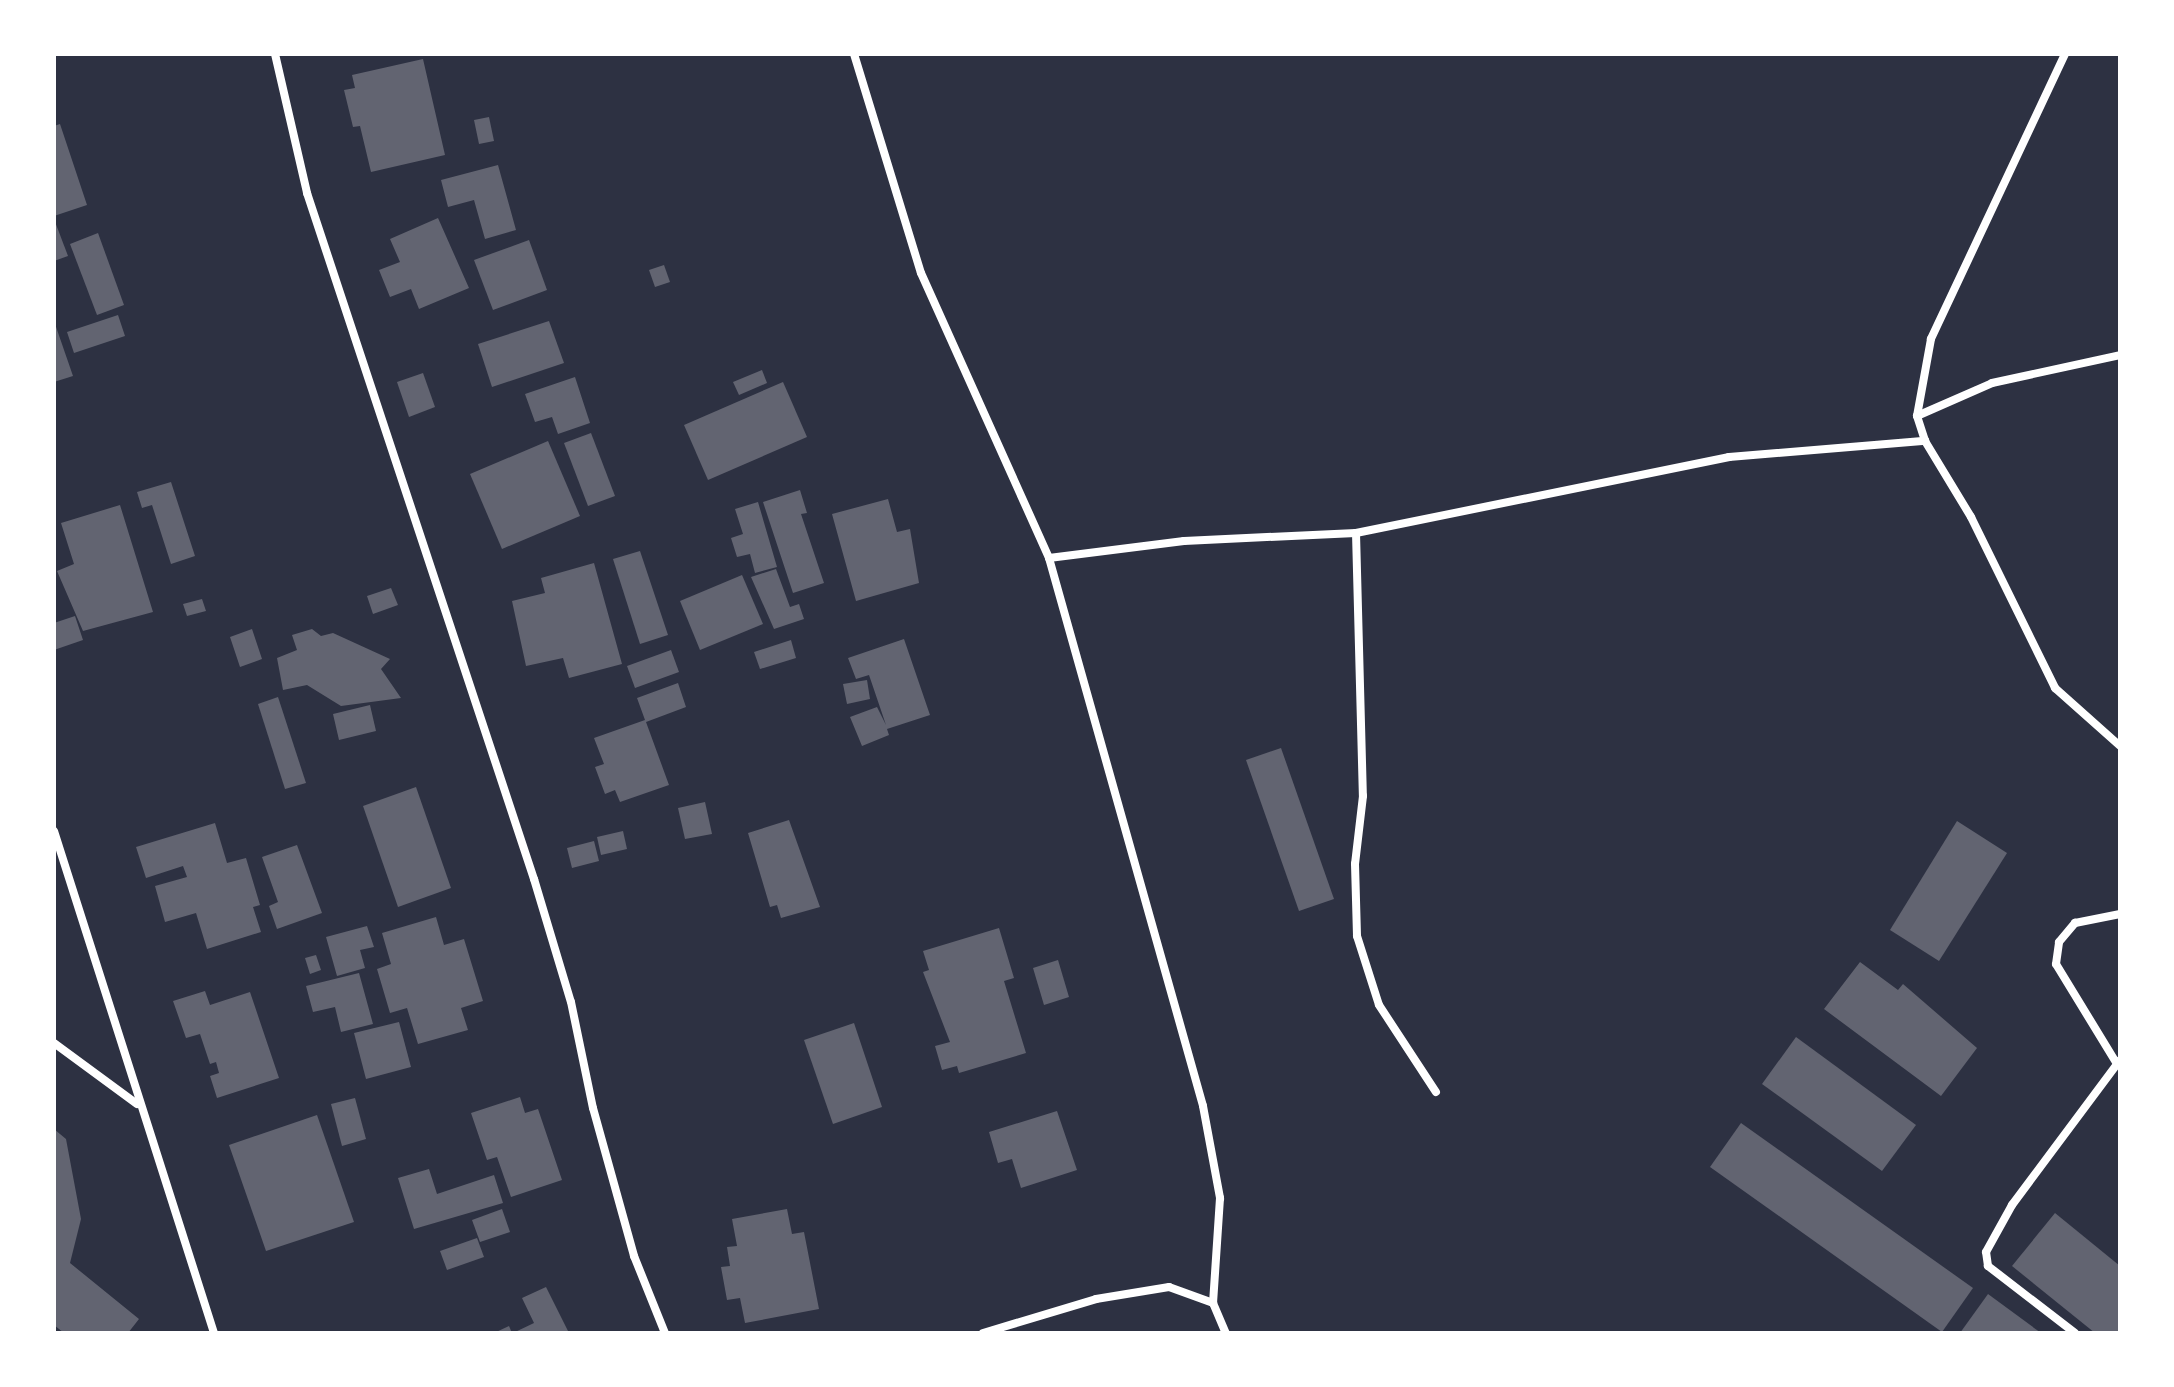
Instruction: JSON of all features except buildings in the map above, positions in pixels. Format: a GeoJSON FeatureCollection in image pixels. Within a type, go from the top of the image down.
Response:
{"type":"FeatureCollection","features":[{"type":"Feature","properties":{"kind":"street"},"geometry":{"type":"LineString","coordinates":[[275,54],[307,193],[534,879],[571,1002],[593,1108],[634,1256],[665,1333]]}},
{"type":"Feature","properties":{"kind":"street"},"geometry":{"type":"LineString","coordinates":[[854,54],[921,273],[1049,558],[1203,1106],[1220,1198],[1213,1303],[1226,1333]]}},
{"type":"Feature","properties":{"kind":"street"},"geometry":{"type":"LineString","coordinates":[[2065,54],[1931,339],[1917,416],[1925,441],[1971,517],[2055,688],[2120,746]]}},
{"type":"Feature","properties":{"kind":"street"},"geometry":{"type":"LineString","coordinates":[[1917,416],[1992,383],[2120,355]]}},
{"type":"Feature","properties":{"kind":"street"},"geometry":{"type":"LineString","coordinates":[[1049,558],[1184,541],[1356,533],[1729,457],[1925,441]]}},
{"type":"Feature","properties":{"kind":"street"},"geometry":{"type":"LineString","coordinates":[[1356,533],[1363,796],[1355,864],[1357,936],[1379,1005],[1436,1092]]}},
{"type":"Feature","properties":{"kind":"street"},"geometry":{"type":"LineString","coordinates":[[54,831],[138,1104],[214,1333]]}},
{"type":"Feature","properties":{"kind":"street"},"geometry":{"type":"LineString","coordinates":[[2075,1333],[1988,1266],[1986,1252],[2012,1205],[2118,1062],[2056,964],[2059,942],[2075,923],[2120,914]]}},
{"type":"Feature","properties":{"kind":"street"},"geometry":{"type":"LineString","coordinates":[[54,1043],[138,1104]]}},
{"type":"Feature","properties":{"kind":"street"},"geometry":{"type":"LineString","coordinates":[[983,1333],[1096,1299],[1169,1287],[1213,1303]]}}]}
